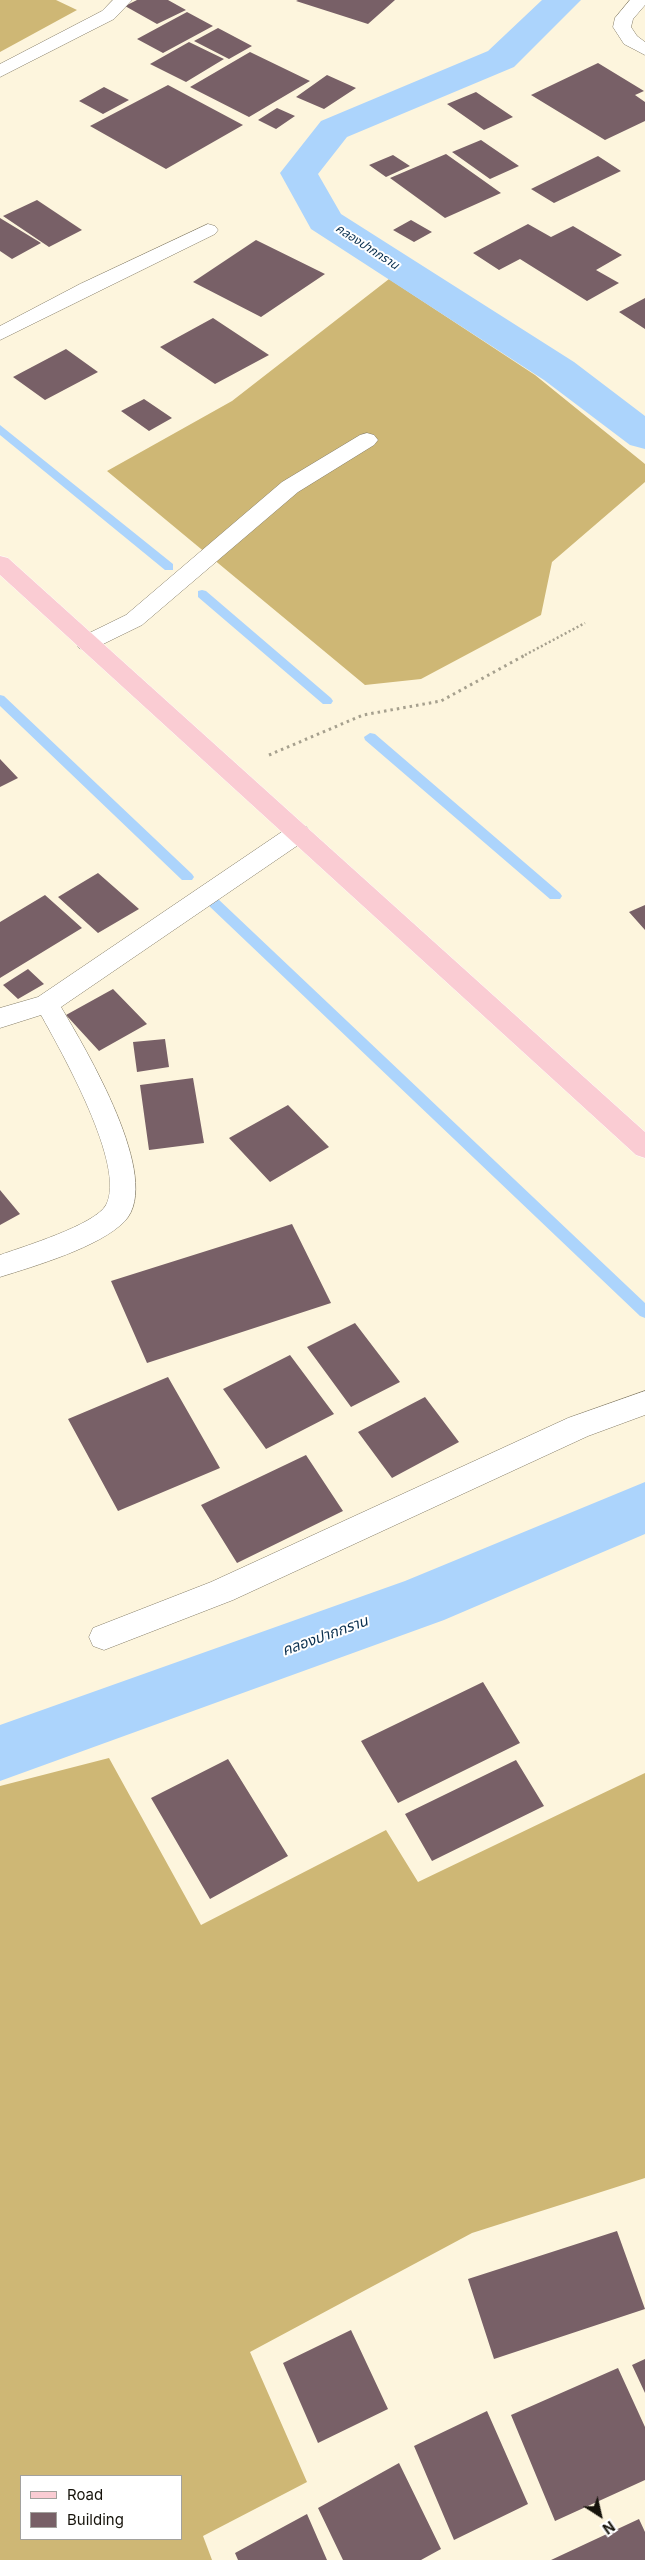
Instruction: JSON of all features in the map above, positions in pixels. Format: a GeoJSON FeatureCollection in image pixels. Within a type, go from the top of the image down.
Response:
{"type":"FeatureCollection","features":[{"type":"Feature","properties":{"kind":"main road"},"geometry":{"type":"LineString","coordinates":[[0,563],[645,1148]]}},
{"type":"Feature","properties":{"kind":"street"},"geometry":{"type":"LineString","coordinates":[[0,71],[108,15],[123,0]]}},
{"type":"Feature","properties":{"kind":"street"},"geometry":{"type":"LineString","coordinates":[[640,0],[624,18],[622,27],[630,40],[645,50]]}},
{"type":"Feature","properties":{"kind":"street"},"geometry":{"type":"LineString","coordinates":[[0,334],[88,288],[208,230]]}},
{"type":"Feature","properties":{"kind":"street"},"geometry":{"type":"LineString","coordinates":[[88,643],[134,620],[290,487],[367,440]]}},
{"type":"Feature","properties":{"kind":"street"},"geometry":{"type":"LineString","coordinates":[[0,1018],[47,1004],[298,833]]}},
{"type":"Feature","properties":{"kind":"street"},"geometry":{"type":"LineString","coordinates":[[0,1266],[46,1249],[101,1225],[118,1211],[124,1187],[114,1140],[86,1076],[47,1004]]}},
{"type":"Feature","properties":{"kind":"street"},"geometry":{"type":"LineString","coordinates":[[104,1638],[222,1591],[578,1428],[645,1403]]}},
{"type":"Feature","properties":{"kind":"path"},"geometry":{"type":"LineString","coordinates":[[230,772],[363,715],[441,701],[585,624]]}},
{"type":"Feature","properties":{"kind":"shaded area"},"geometry":{"type":"Polygon","coordinates":[[[0,0],[56,0],[77,10],[0,52],[0,0]]]}},
{"type":"Feature","properties":{"kind":"shaded area"},"geometry":{"type":"Polygon","coordinates":[[[389,279],[535,375],[645,464],[645,482],[552,562],[541,615],[421,679],[365,685],[107,471],[232,401],[389,279]]]}},
{"type":"Feature","properties":{"kind":"shaded area"},"geometry":{"type":"Polygon","coordinates":[[[109,1758],[201,1925],[386,1830],[418,1882],[645,1773],[645,2178],[472,2233],[250,2352],[307,2482],[203,2536],[212,2560],[0,2560],[0,1786],[109,1758]]]}},
{"type":"Feature","properties":{"kind":"building"},"geometry":{"type":"Polygon","coordinates":[[[137,0],[168,0],[186,10],[157,24],[125,6],[137,0]]]}},
{"type":"Feature","properties":{"kind":"building"},"geometry":{"type":"Polygon","coordinates":[[[395,0],[368,24],[296,1],[395,0]]]}},
{"type":"Feature","properties":{"kind":"building"},"geometry":{"type":"Polygon","coordinates":[[[187,12],[213,26],[163,53],[137,39],[187,12]]]}},
{"type":"Feature","properties":{"kind":"building"},"geometry":{"type":"Polygon","coordinates":[[[218,28],[252,46],[229,59],[194,41],[218,28]]]}},
{"type":"Feature","properties":{"kind":"building"},"geometry":{"type":"Polygon","coordinates":[[[189,42],[224,59],[186,82],[150,64],[189,42]]]}},
{"type":"Feature","properties":{"kind":"building"},"geometry":{"type":"Polygon","coordinates":[[[250,52],[310,81],[249,117],[190,87],[250,52]]]}},
{"type":"Feature","properties":{"kind":"building"},"geometry":{"type":"Polygon","coordinates":[[[598,63],[644,91],[635,95],[645,102],[645,121],[605,140],[531,95],[598,63]]]}},
{"type":"Feature","properties":{"kind":"building"},"geometry":{"type":"Polygon","coordinates":[[[327,75],[356,88],[324,109],[296,97],[327,75]]]}},
{"type":"Feature","properties":{"kind":"building"},"geometry":{"type":"Polygon","coordinates":[[[168,85],[243,125],[166,169],[90,126],[168,85]]]}},
{"type":"Feature","properties":{"kind":"building"},"geometry":{"type":"Polygon","coordinates":[[[104,87],[129,100],[103,114],[79,101],[104,87]]]}},
{"type":"Feature","properties":{"kind":"building"},"geometry":{"type":"Polygon","coordinates":[[[476,92],[513,117],[484,130],[447,104],[476,92]]]}},
{"type":"Feature","properties":{"kind":"building"},"geometry":{"type":"Polygon","coordinates":[[[277,108],[295,116],[276,129],[258,120],[277,108]]]}},
{"type":"Feature","properties":{"kind":"building"},"geometry":{"type":"Polygon","coordinates":[[[481,140],[519,166],[490,179],[452,152],[481,140]]]}},
{"type":"Feature","properties":{"kind":"building"},"geometry":{"type":"Polygon","coordinates":[[[446,154],[501,193],[445,218],[390,178],[446,154]]]}},
{"type":"Feature","properties":{"kind":"building"},"geometry":{"type":"Polygon","coordinates":[[[393,155],[410,166],[386,177],[369,165],[393,155]]]}},
{"type":"Feature","properties":{"kind":"building"},"geometry":{"type":"Polygon","coordinates":[[[598,156],[621,171],[554,203],[531,189],[598,156]]]}},
{"type":"Feature","properties":{"kind":"building"},"geometry":{"type":"Polygon","coordinates":[[[37,200],[82,230],[49,247],[3,216],[37,200]]]}},
{"type":"Feature","properties":{"kind":"building"},"geometry":{"type":"Polygon","coordinates":[[[0,218],[41,243],[12,259],[0,251],[0,218]]]}},
{"type":"Feature","properties":{"kind":"building"},"geometry":{"type":"Polygon","coordinates":[[[411,220],[432,232],[414,242],[393,230],[411,220]]]}},
{"type":"Feature","properties":{"kind":"building"},"geometry":{"type":"Polygon","coordinates":[[[528,224],[551,237],[573,226],[622,255],[596,270],[619,283],[587,301],[520,259],[499,270],[473,253],[528,224]]]}},
{"type":"Feature","properties":{"kind":"building"},"geometry":{"type":"Polygon","coordinates":[[[256,240],[325,274],[261,317],[193,282],[256,240]]]}},
{"type":"Feature","properties":{"kind":"building"},"geometry":{"type":"Polygon","coordinates":[[[645,298],[645,329],[619,312],[645,298]]]}},
{"type":"Feature","properties":{"kind":"building"},"geometry":{"type":"Polygon","coordinates":[[[213,318],[269,355],[215,384],[160,347],[213,318]]]}},
{"type":"Feature","properties":{"kind":"building"},"geometry":{"type":"Polygon","coordinates":[[[66,349],[98,372],[45,400],[13,377],[66,349]]]}},
{"type":"Feature","properties":{"kind":"building"},"geometry":{"type":"Polygon","coordinates":[[[144,399],[172,418],[149,431],[121,411],[144,399]]]}},
{"type":"Feature","properties":{"kind":"building"},"geometry":{"type":"Polygon","coordinates":[[[0,759],[18,778],[0,787],[0,759]]]}},
{"type":"Feature","properties":{"kind":"building"},"geometry":{"type":"Polygon","coordinates":[[[98,873],[139,909],[98,933],[58,897],[98,873]]]}},
{"type":"Feature","properties":{"kind":"building"},"geometry":{"type":"Polygon","coordinates":[[[45,895],[82,928],[0,978],[0,922],[45,895]]]}},
{"type":"Feature","properties":{"kind":"building"},"geometry":{"type":"Polygon","coordinates":[[[645,905],[645,930],[629,912],[645,905]]]}},
{"type":"Feature","properties":{"kind":"building"},"geometry":{"type":"Polygon","coordinates":[[[28,969],[44,984],[18,999],[3,985],[28,969]]]}},
{"type":"Feature","properties":{"kind":"building"},"geometry":{"type":"Polygon","coordinates":[[[113,989],[147,1024],[99,1051],[66,1015],[113,989]]]}},
{"type":"Feature","properties":{"kind":"building"},"geometry":{"type":"Polygon","coordinates":[[[165,1039],[169,1067],[137,1072],[133,1042],[165,1039]]]}},
{"type":"Feature","properties":{"kind":"building"},"geometry":{"type":"Polygon","coordinates":[[[193,1078],[204,1143],[149,1150],[140,1085],[193,1078]]]}},
{"type":"Feature","properties":{"kind":"building"},"geometry":{"type":"Polygon","coordinates":[[[288,1105],[329,1147],[270,1182],[229,1138],[288,1105]]]}},
{"type":"Feature","properties":{"kind":"building"},"geometry":{"type":"Polygon","coordinates":[[[0,1190],[20,1214],[0,1225],[0,1190]]]}},
{"type":"Feature","properties":{"kind":"building"},"geometry":{"type":"Polygon","coordinates":[[[292,1224],[331,1303],[147,1363],[111,1281],[292,1224]]]}},
{"type":"Feature","properties":{"kind":"building"},"geometry":{"type":"Polygon","coordinates":[[[355,1323],[400,1382],[351,1407],[307,1347],[355,1323]]]}},
{"type":"Feature","properties":{"kind":"building"},"geometry":{"type":"Polygon","coordinates":[[[290,1355],[334,1414],[266,1449],[223,1389],[290,1355]]]}},
{"type":"Feature","properties":{"kind":"building"},"geometry":{"type":"Polygon","coordinates":[[[168,1377],[220,1468],[118,1511],[68,1419],[168,1377]]]}},
{"type":"Feature","properties":{"kind":"building"},"geometry":{"type":"Polygon","coordinates":[[[425,1397],[459,1442],[392,1478],[358,1432],[425,1397]]]}},
{"type":"Feature","properties":{"kind":"building"},"geometry":{"type":"Polygon","coordinates":[[[306,1455],[343,1511],[237,1563],[201,1505],[306,1455]]]}},
{"type":"Feature","properties":{"kind":"building"},"geometry":{"type":"Polygon","coordinates":[[[483,1682],[520,1743],[398,1803],[361,1741],[483,1682]]]}},
{"type":"Feature","properties":{"kind":"building"},"geometry":{"type":"Polygon","coordinates":[[[228,1759],[288,1856],[210,1899],[151,1798],[228,1759]]]}},
{"type":"Feature","properties":{"kind":"building"},"geometry":{"type":"Polygon","coordinates":[[[516,1760],[544,1806],[432,1861],[405,1814],[516,1760]]]}},
{"type":"Feature","properties":{"kind":"building"},"geometry":{"type":"Polygon","coordinates":[[[617,2231],[645,2309],[494,2359],[468,2279],[617,2231]]]}},
{"type":"Feature","properties":{"kind":"building"},"geometry":{"type":"Polygon","coordinates":[[[351,2330],[388,2409],[318,2443],[283,2363],[351,2330]]]}},
{"type":"Feature","properties":{"kind":"building"},"geometry":{"type":"Polygon","coordinates":[[[645,2359],[645,2393],[632,2365],[645,2359]]]}},
{"type":"Feature","properties":{"kind":"building"},"geometry":{"type":"Polygon","coordinates":[[[618,2368],[645,2427],[645,2480],[555,2521],[511,2415],[618,2368]]]}},
{"type":"Feature","properties":{"kind":"building"},"geometry":{"type":"Polygon","coordinates":[[[487,2411],[528,2504],[454,2540],[414,2446],[487,2411]]]}},
{"type":"Feature","properties":{"kind":"building"},"geometry":{"type":"Polygon","coordinates":[[[399,2463],[441,2549],[421,2560],[343,2560],[318,2508],[399,2463]]]}},
{"type":"Feature","properties":{"kind":"building"},"geometry":{"type":"Polygon","coordinates":[[[307,2514],[327,2560],[238,2560],[235,2553],[307,2514]]]}},
{"type":"Feature","properties":{"kind":"building"},"geometry":{"type":"Polygon","coordinates":[[[639,2519],[645,2532],[645,2560],[551,2560],[639,2519]]]}},
{"type":"Feature","properties":{"kind":"waterway","name":"คลองปากกราน"},"geometry":{"type":"LineString","coordinates":[[563,0],[501,59],[334,129],[299,173],[325,221],[559,371],[645,436]]}},
{"type":"Feature","properties":{"kind":"waterway"},"geometry":{"type":"LineString","coordinates":[[0,429],[169,567]]}},
{"type":"Feature","properties":{"kind":"waterway"},"geometry":{"type":"LineString","coordinates":[[202,594],[327,701]]}},
{"type":"Feature","properties":{"kind":"waterway"},"geometry":{"type":"LineString","coordinates":[[0,699],[187,877]]}},
{"type":"Feature","properties":{"kind":"waterway"},"geometry":{"type":"LineString","coordinates":[[370,737],[555,896]]}},
{"type":"Feature","properties":{"kind":"waterway"},"geometry":{"type":"LineString","coordinates":[[212,901],[645,1312]]}},
{"type":"Feature","properties":{"kind":"waterway","name":"คลองปากกราน"},"geometry":{"type":"LineString","coordinates":[[0,1753],[423,1601],[645,1507]]}}]}
